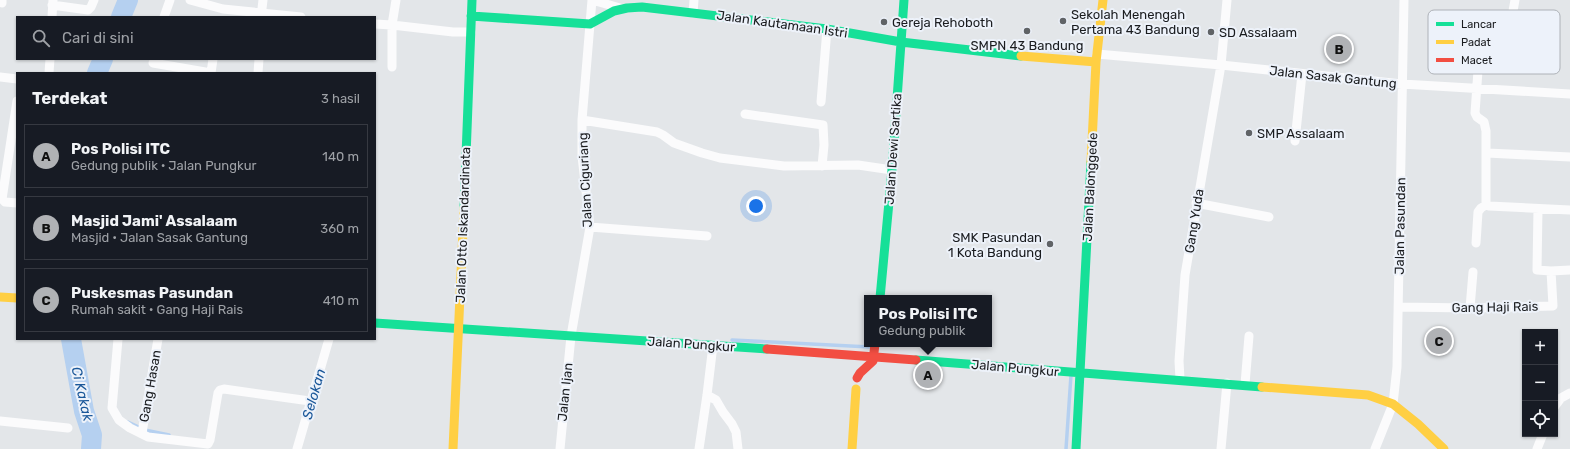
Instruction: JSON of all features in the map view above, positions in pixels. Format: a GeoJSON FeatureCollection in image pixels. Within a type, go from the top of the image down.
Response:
{"type":"FeatureCollection","features":[{"type":"Feature","properties":{"kind":"main road","name":"Jalan Otto Iskandardinata"},"geometry":{"type":"LineString","coordinates":[[453,449],[472,0]]}},
{"type":"Feature","properties":{"kind":"main road","name":"Jalan Dewi Sartika"},"geometry":{"type":"LineString","coordinates":[[880,295],[892,170],[904,0]]}},
{"type":"Feature","properties":{"kind":"main road","name":"Jalan Balonggede"},"geometry":{"type":"LineString","coordinates":[[1076,449],[1096,58],[1103,0]]}},
{"type":"Feature","properties":{"kind":"main road","name":"Jalan Kautamaan Istri"},"geometry":{"type":"LineString","coordinates":[[590,24],[600,17],[620,8],[642,7],[827,29],[901,42],[1011,55],[1096,58]]}},
{"type":"Feature","properties":{"kind":"main road"},"geometry":{"type":"LineString","coordinates":[[471,16],[590,24]]}},
{"type":"Feature","properties":{"kind":"main road"},"geometry":{"type":"LineString","coordinates":[[0,297],[16,298]]}},
{"type":"Feature","properties":{"kind":"main road","name":"Jalan Pungkur"},"geometry":{"type":"LineString","coordinates":[[376,323],[713,345],[1081,374],[1180,379],[1368,395],[1393,404],[1418,424],[1444,449]]}},
{"type":"Feature","properties":{"kind":"main road"},"geometry":{"type":"LineString","coordinates":[[857,378],[862,370],[872,363],[875,347]]}},
{"type":"Feature","properties":{"kind":"main road"},"geometry":{"type":"LineString","coordinates":[[852,449],[856,389]]}},
{"type":"Feature","properties":{"kind":"street"},"geometry":{"type":"LineString","coordinates":[[52,16],[52,3],[88,10],[91,8],[94,0]]}},
{"type":"Feature","properties":{"kind":"street"},"geometry":{"type":"LineString","coordinates":[[164,16],[170,0]]}},
{"type":"Feature","properties":{"kind":"street"},"geometry":{"type":"LineString","coordinates":[[190,0],[218,12],[281,16]]}},
{"type":"Feature","properties":{"kind":"street"},"geometry":{"type":"LineString","coordinates":[[261,15],[263,0]]}},
{"type":"Feature","properties":{"kind":"street"},"geometry":{"type":"LineString","coordinates":[[392,67],[392,25],[396,0]]}},
{"type":"Feature","properties":{"kind":"street"},"geometry":{"type":"LineString","coordinates":[[592,0],[620,8]]}},
{"type":"Feature","properties":{"kind":"street","name":"Jalan Ciguriang"},"geometry":{"type":"LineString","coordinates":[[571,336],[590,227],[582,156],[582,120],[592,0]]}},
{"type":"Feature","properties":{"kind":"street"},"geometry":{"type":"LineString","coordinates":[[693,13],[694,0]]}},
{"type":"Feature","properties":{"kind":"street","name":"Gang Yuda"},"geometry":{"type":"LineString","coordinates":[[1180,379],[1185,276],[1196,203],[1221,65],[1227,0]]}},
{"type":"Feature","properties":{"kind":"street","name":"Jalan Pasundan"},"geometry":{"type":"LineString","coordinates":[[1375,449],[1393,404],[1397,367],[1404,0]]}},
{"type":"Feature","properties":{"kind":"street"},"geometry":{"type":"LineString","coordinates":[[1513,10],[1515,0]]}},
{"type":"Feature","properties":{"kind":"street"},"geometry":{"type":"LineString","coordinates":[[376,24],[453,32],[471,32]]}},
{"type":"Feature","properties":{"kind":"street"},"geometry":{"type":"LineString","coordinates":[[821,102],[827,29]]}},
{"type":"Feature","properties":{"kind":"street","name":"Jalan Sasak Gantung"},"geometry":{"type":"LineString","coordinates":[[1096,58],[1221,65],[1402,84],[1570,94]]}},
{"type":"Feature","properties":{"kind":"street"},"geometry":{"type":"LineString","coordinates":[[49,72],[50,60]]}},
{"type":"Feature","properties":{"kind":"street"},"geometry":{"type":"LineString","coordinates":[[211,72],[213,60]]}},
{"type":"Feature","properties":{"kind":"street"},"geometry":{"type":"LineString","coordinates":[[258,72],[259,60]]}},
{"type":"Feature","properties":{"kind":"street"},"geometry":{"type":"LineString","coordinates":[[152,72],[154,61],[206,72]]}},
{"type":"Feature","properties":{"kind":"street"},"geometry":{"type":"LineString","coordinates":[[1295,141],[1302,74]]}},
{"type":"Feature","properties":{"kind":"street"},"geometry":{"type":"LineString","coordinates":[[1478,74],[1475,113],[1477,117],[1484,122],[1486,131],[1486,205]]}},
{"type":"Feature","properties":{"kind":"street"},"geometry":{"type":"LineString","coordinates":[[0,78],[16,79]]}},
{"type":"Feature","properties":{"kind":"street"},"geometry":{"type":"LineString","coordinates":[[16,108],[2,199],[5,202],[16,203]]}},
{"type":"Feature","properties":{"kind":"street"},"geometry":{"type":"LineString","coordinates":[[745,114],[823,124],[824,145],[822,166]]}},
{"type":"Feature","properties":{"kind":"street"},"geometry":{"type":"LineString","coordinates":[[582,120],[657,132],[674,143],[702,154],[720,158],[784,166],[858,165],[892,170]]}},
{"type":"Feature","properties":{"kind":"street"},"geometry":{"type":"LineString","coordinates":[[1487,153],[1570,157]]}},
{"type":"Feature","properties":{"kind":"street"},"geometry":{"type":"LineString","coordinates":[[1196,203],[1269,217]]}},
{"type":"Feature","properties":{"kind":"street"},"geometry":{"type":"LineString","coordinates":[[1476,243],[1478,212],[1486,205],[1570,210]]}},
{"type":"Feature","properties":{"kind":"street"},"geometry":{"type":"LineString","coordinates":[[1538,209],[1537,270],[1570,270]]}},
{"type":"Feature","properties":{"kind":"street"},"geometry":{"type":"LineString","coordinates":[[590,227],[707,236]]}},
{"type":"Feature","properties":{"kind":"street","name":"Gang Haji Rais"},"geometry":{"type":"LineString","coordinates":[[1399,307],[1470,308],[1553,306],[1551,271]]}},
{"type":"Feature","properties":{"kind":"street"},"geometry":{"type":"LineString","coordinates":[[1470,308],[1473,272]]}},
{"type":"Feature","properties":{"kind":"street","name":"Jalan Ijan"},"geometry":{"type":"LineString","coordinates":[[560,449],[571,336]]}},
{"type":"Feature","properties":{"kind":"street"},"geometry":{"type":"LineString","coordinates":[[1245,384],[1249,336]]}},
{"type":"Feature","properties":{"kind":"street"},"geometry":{"type":"LineString","coordinates":[[118,340],[112,408],[119,420],[130,428],[142,431]]}},
{"type":"Feature","properties":{"kind":"street","name":"Gang Hasan"},"geometry":{"type":"LineString","coordinates":[[158,340],[142,431],[158,439],[208,444],[218,393],[220,390],[224,389],[310,400]]}},
{"type":"Feature","properties":{"kind":"street"},"geometry":{"type":"LineString","coordinates":[[297,449],[328,340]]}},
{"type":"Feature","properties":{"kind":"street"},"geometry":{"type":"LineString","coordinates":[[699,449],[713,345]]}},
{"type":"Feature","properties":{"kind":"street"},"geometry":{"type":"LineString","coordinates":[[1221,449],[1227,383]]}},
{"type":"Feature","properties":{"kind":"street"},"geometry":{"type":"LineString","coordinates":[[1558,402],[1570,392]]}},
{"type":"Feature","properties":{"kind":"street"},"geometry":{"type":"LineString","coordinates":[[707,395],[716,400],[732,424],[736,432],[738,449]]}},
{"type":"Feature","properties":{"kind":"street"},"geometry":{"type":"LineString","coordinates":[[0,421],[68,428]]}},
{"type":"Feature","properties":{"kind":"street"},"geometry":{"type":"LineString","coordinates":[[1537,449],[1542,437]]}},
{"type":"Feature","properties":{"kind":"waterway","name":"Ci Kakak"},"geometry":{"type":"LineString","coordinates":[[121,16],[128,0]]}},
{"type":"Feature","properties":{"kind":"waterway","name":"Ci Kakak"},"geometry":{"type":"LineString","coordinates":[[97,72],[103,60]]}},
{"type":"Feature","properties":{"kind":"waterway","name":"Ci Kakak"},"geometry":{"type":"LineString","coordinates":[[71,340],[84,411],[92,435],[91,449]]}},
{"type":"Feature","properties":{"kind":"waterway"},"geometry":{"type":"LineString","coordinates":[[732,340],[864,347]]}},
{"type":"Feature","properties":{"kind":"waterway"},"geometry":{"type":"LineString","coordinates":[[1066,449],[1071,375]]}},
{"type":"Feature","properties":{"kind":"waterway"},"geometry":{"type":"LineString","coordinates":[[128,422],[145,430],[169,435]]}},
{"type":"Feature","properties":{"kind":"traffic: fast"},"geometry":{"type":"LineString","coordinates":[[464,208],[472,0]]}},
{"type":"Feature","properties":{"kind":"traffic: fast"},"geometry":{"type":"LineString","coordinates":[[880,295],[892,170],[904,0]]}},
{"type":"Feature","properties":{"kind":"traffic: fast"},"geometry":{"type":"LineString","coordinates":[[471,16],[590,24],[614,11],[642,7],[827,29],[901,42],[1021,56]]}},
{"type":"Feature","properties":{"kind":"traffic: fast"},"geometry":{"type":"LineString","coordinates":[[1076,449],[1091,162]]}},
{"type":"Feature","properties":{"kind":"traffic: fast"},"geometry":{"type":"LineString","coordinates":[[376,323],[767,349]]}},
{"type":"Feature","properties":{"kind":"traffic: fast"},"geometry":{"type":"LineString","coordinates":[[916,360],[1262,387]]}},
{"type":"Feature","properties":{"kind":"traffic: slow"},"geometry":{"type":"LineString","coordinates":[[1091,162],[1096,62],[1103,0]]}},
{"type":"Feature","properties":{"kind":"traffic: slow"},"geometry":{"type":"LineString","coordinates":[[1021,56],[1096,62]]}},
{"type":"Feature","properties":{"kind":"traffic: slow"},"geometry":{"type":"LineString","coordinates":[[453,449],[464,208]]}},
{"type":"Feature","properties":{"kind":"traffic: slow"},"geometry":{"type":"LineString","coordinates":[[0,297],[16,298]]}},
{"type":"Feature","properties":{"kind":"traffic: slow"},"geometry":{"type":"LineString","coordinates":[[1262,387],[1368,395],[1393,404],[1418,424],[1444,449]]}},
{"type":"Feature","properties":{"kind":"traffic: slow"},"geometry":{"type":"LineString","coordinates":[[852,449],[856,389]]}},
{"type":"Feature","properties":{"kind":"traffic: jam"},"geometry":{"type":"LineString","coordinates":[[857,378],[860,373],[873,361],[875,347]]}},
{"type":"Feature","properties":{"kind":"traffic: jam"},"geometry":{"type":"LineString","coordinates":[[767,349],[916,360]]}},
{"type":"Feature","properties":{"kind":"place","name":"Sekolah Menengah Pertama 43 Bandung"},"geometry":{"type":"Point","coordinates":[1063,21]}},
{"type":"Feature","properties":{"kind":"place","name":"Gereja Rehoboth"},"geometry":{"type":"Point","coordinates":[884,22]}},
{"type":"Feature","properties":{"kind":"place","name":"SMPN 43 Bandung"},"geometry":{"type":"Point","coordinates":[1027,31]}},
{"type":"Feature","properties":{"kind":"place","name":"SD Assalaam"},"geometry":{"type":"Point","coordinates":[1211,32]}},
{"type":"Feature","properties":{"kind":"place","name":"Masjid Jami' Assalaam"},"geometry":{"type":"Point","coordinates":[1339,49]}},
{"type":"Feature","properties":{"kind":"place","name":"SMP Assalaam"},"geometry":{"type":"Point","coordinates":[1249,133]}},
{"type":"Feature","properties":{"kind":"place","name":"SMK Pasundan 1 Kota Bandung"},"geometry":{"type":"Point","coordinates":[1050,244]}},
{"type":"Feature","properties":{"kind":"place","name":"Puskesmas Pasundan"},"geometry":{"type":"Point","coordinates":[1439,341]}},
{"type":"Feature","properties":{"kind":"place","name":"Pos Polisi ITC"},"geometry":{"type":"Point","coordinates":[928,375]}},
{"type":"Feature","properties":{"kind":"water label","name":"Selokan"},"geometry":{"type":"Point","coordinates":[314,394]}}]}
